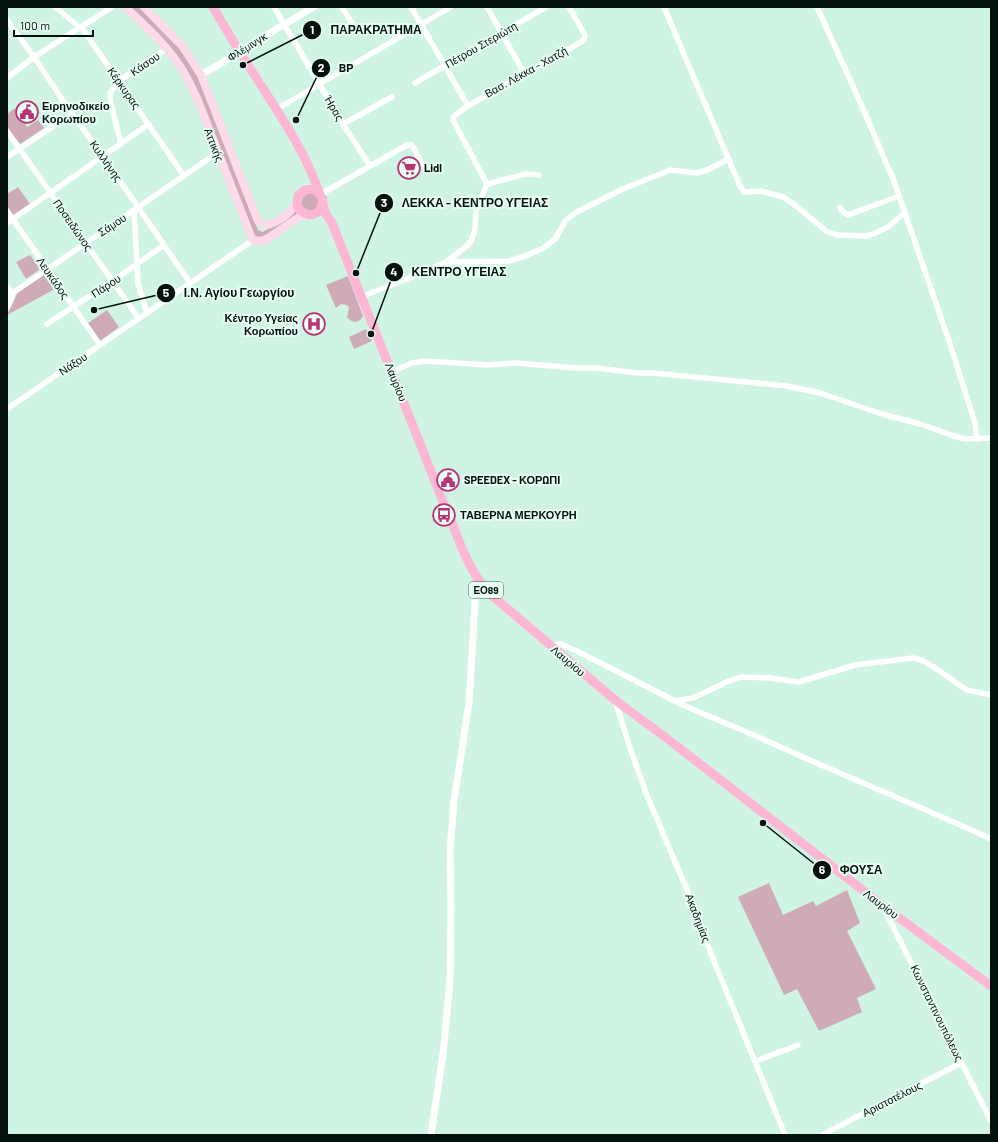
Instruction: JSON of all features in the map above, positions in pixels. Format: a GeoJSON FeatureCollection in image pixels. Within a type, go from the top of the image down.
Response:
{"type":"FeatureCollection","features":[{"type":"Feature","properties":{"kind":"main road","name":"Αττικής"},"geometry":{"type":"LineString","coordinates":[[125,7],[166,49],[186,76],[197,98],[217,153],[250,236],[253,240]]}},
{"type":"Feature","properties":{"kind":"main road","name":"Αττικής"},"geometry":{"type":"LineString","coordinates":[[144,7],[183,47],[191,57],[201,75],[258,221],[264,225],[272,224],[293,210],[297,200]]}},
{"type":"Feature","properties":{"kind":"main road","name":"ΕΟ89"},"geometry":{"type":"LineString","coordinates":[[216,8],[240,52],[290,129],[321,195]]}},
{"type":"Feature","properties":{"kind":"main road"},"geometry":{"type":"LineString","coordinates":[[312,174],[311,184],[299,194],[297,200],[299,209],[304,214],[324,218],[334,228]]}},
{"type":"Feature","properties":{"kind":"main road"},"geometry":{"type":"LineString","coordinates":[[253,240],[258,242],[264,241],[298,217],[312,215],[322,207],[321,195],[311,189],[303,191]]}},
{"type":"Feature","properties":{"kind":"main road","name":"Λαυρίου"},"geometry":{"type":"LineString","coordinates":[[321,195],[325,213],[334,228],[360,297],[392,372],[468,564],[478,580],[489,593],[615,700],[882,905],[991,986]]}},
{"type":"Feature","properties":{"kind":"street","name":"Κέρκυρας"},"geometry":{"type":"LineString","coordinates":[[55,7],[80,27],[120,81],[184,176]]}},
{"type":"Feature","properties":{"kind":"street"},"geometry":{"type":"LineString","coordinates":[[7,78],[34,57],[112,7]]}},
{"type":"Feature","properties":{"kind":"street","name":"Ήρας"},"geometry":{"type":"LineString","coordinates":[[274,7],[343,124],[370,166]]}},
{"type":"Feature","properties":{"kind":"street","name":"Φλέμινγκ"},"geometry":{"type":"LineString","coordinates":[[201,75],[314,7]]}},
{"type":"Feature","properties":{"kind":"street"},"geometry":{"type":"LineString","coordinates":[[342,7],[353,25]]}},
{"type":"Feature","properties":{"kind":"street"},"geometry":{"type":"LineString","coordinates":[[411,7],[468,106]]}},
{"type":"Feature","properties":{"kind":"street"},"geometry":{"type":"LineString","coordinates":[[277,109],[451,7]]}},
{"type":"Feature","properties":{"kind":"street"},"geometry":{"type":"LineString","coordinates":[[487,7],[524,73]]}},
{"type":"Feature","properties":{"kind":"street","name":"Πέτρου Στεριώτη"},"geometry":{"type":"LineString","coordinates":[[415,83],[546,7]]}},
{"type":"Feature","properties":{"kind":"street","name":"Βασ. Λέκκα - Χατζή"},"geometry":{"type":"LineString","coordinates":[[487,184],[453,120],[454,116],[524,73],[581,42],[585,35],[569,7]]}},
{"type":"Feature","properties":{"kind":"street"},"geometry":{"type":"LineString","coordinates":[[664,7],[739,184],[744,192],[761,191],[776,194],[788,199],[826,231],[837,235],[865,236],[873,234],[888,227],[905,213]]}},
{"type":"Feature","properties":{"kind":"street"},"geometry":{"type":"LineString","coordinates":[[817,7],[894,181],[967,396],[975,423],[977,439]]}},
{"type":"Feature","properties":{"kind":"street","name":"Κυλλήνης"},"geometry":{"type":"LineString","coordinates":[[7,20],[103,156],[136,209],[164,245],[166,251],[190,283]]}},
{"type":"Feature","properties":{"kind":"street","name":"Κάσου"},"geometry":{"type":"LineString","coordinates":[[121,144],[109,98],[111,91],[120,81],[166,49]]}},
{"type":"Feature","properties":{"kind":"street"},"geometry":{"type":"LineString","coordinates":[[343,124],[392,97]]}},
{"type":"Feature","properties":{"kind":"street"},"geometry":{"type":"LineString","coordinates":[[7,157],[72,114]]}},
{"type":"Feature","properties":{"kind":"street"},"geometry":{"type":"LineString","coordinates":[[7,223],[149,124]]}},
{"type":"Feature","properties":{"kind":"street","name":"Ποσειδώνος"},"geometry":{"type":"LineString","coordinates":[[7,131],[139,319]]}},
{"type":"Feature","properties":{"kind":"street"},"geometry":{"type":"LineString","coordinates":[[321,195],[409,144],[412,145],[422,164]]}},
{"type":"Feature","properties":{"kind":"street","name":"Σάμου"},"geometry":{"type":"LineString","coordinates":[[10,295],[217,153]]}},
{"type":"Feature","properties":{"kind":"street"},"geometry":{"type":"LineString","coordinates":[[446,262],[509,260],[526,256],[545,247],[555,238],[566,220],[623,189],[670,170],[698,173],[707,170],[729,158]]}},
{"type":"Feature","properties":{"kind":"street"},"geometry":{"type":"LineString","coordinates":[[360,297],[446,262],[468,245],[475,230],[476,210],[487,184],[526,174],[539,175]]}},
{"type":"Feature","properties":{"kind":"street"},"geometry":{"type":"LineString","coordinates":[[840,207],[842,211],[848,215],[899,196]]}},
{"type":"Feature","properties":{"kind":"street"},"geometry":{"type":"LineString","coordinates":[[136,209],[138,284],[147,313]]}},
{"type":"Feature","properties":{"kind":"street","name":"Λευκάδος"},"geometry":{"type":"LineString","coordinates":[[7,211],[100,345]]}},
{"type":"Feature","properties":{"kind":"street","name":"Νάξου"},"geometry":{"type":"LineString","coordinates":[[7,409],[253,240]]}},
{"type":"Feature","properties":{"kind":"street","name":"Πάρου"},"geometry":{"type":"LineString","coordinates":[[47,324],[137,265],[164,245]]}},
{"type":"Feature","properties":{"kind":"street"},"geometry":{"type":"LineString","coordinates":[[7,286],[10,295],[13,297],[7,308]]}},
{"type":"Feature","properties":{"kind":"street"},"geometry":{"type":"LineString","coordinates":[[392,372],[412,363],[426,361],[487,365],[516,363],[575,368],[597,368],[638,373],[760,383],[787,386],[820,394],[965,439],[991,438]]}},
{"type":"Feature","properties":{"kind":"street"},"geometry":{"type":"LineString","coordinates":[[431,1135],[443,1054],[450,981],[450,851],[454,801],[470,703],[476,586],[478,580]]}},
{"type":"Feature","properties":{"kind":"street"},"geometry":{"type":"LineString","coordinates":[[550,646],[560,644],[577,651],[717,721],[740,729],[991,839]]}},
{"type":"Feature","properties":{"kind":"street"},"geometry":{"type":"LineString","coordinates":[[675,701],[693,698],[741,677],[770,678],[799,682],[855,665],[913,658],[922,660],[967,690],[991,696]]}},
{"type":"Feature","properties":{"kind":"street","name":"Ακαδημίας"},"geometry":{"type":"LineString","coordinates":[[615,700],[648,798],[693,904],[706,940],[785,1135]]}},
{"type":"Feature","properties":{"kind":"street","name":"Κωνσταντινουπόλεως"},"geometry":{"type":"LineString","coordinates":[[882,905],[991,1121]]}},
{"type":"Feature","properties":{"kind":"street"},"geometry":{"type":"LineString","coordinates":[[756,1061],[798,1045]]}},
{"type":"Feature","properties":{"kind":"street","name":"Αριστοτέλους"},"geometry":{"type":"LineString","coordinates":[[822,1135],[961,1064]]}},
{"type":"Feature","properties":{"kind":"shaded area"},"geometry":{"type":"Polygon","coordinates":[[[131,7],[140,7],[175,41],[199,75],[258,230],[263,232],[295,211],[297,214],[264,236],[254,236],[197,92],[131,7]]]}},
{"type":"Feature","properties":{"kind":"shaded area"},"geometry":{"type":"Polygon","coordinates":[[[15,108],[27,127],[38,120],[44,128],[20,144],[7,127],[7,114],[15,108]]]}},
{"type":"Feature","properties":{"kind":"shaded area"},"geometry":{"type":"Polygon","coordinates":[[[18,187],[30,204],[13,215],[7,206],[7,194],[18,187]]]}},
{"type":"Feature","properties":{"kind":"shaded area"},"geometry":{"type":"Polygon","coordinates":[[[313,192],[321,202],[313,212],[301,207],[303,194],[313,192]]]}},
{"type":"Feature","properties":{"kind":"shaded area"},"geometry":{"type":"Polygon","coordinates":[[[30,255],[40,269],[26,279],[16,262],[30,255]]]}},
{"type":"Feature","properties":{"kind":"shaded area"},"geometry":{"type":"Polygon","coordinates":[[[44,273],[55,289],[7,315],[18,292],[44,273]]]}},
{"type":"Feature","properties":{"kind":"shaded area"},"geometry":{"type":"Polygon","coordinates":[[[348,276],[363,316],[356,322],[351,321],[347,317],[349,308],[347,305],[341,304],[336,308],[326,285],[348,276]]]}},
{"type":"Feature","properties":{"kind":"shaded area"},"geometry":{"type":"Polygon","coordinates":[[[107,310],[119,327],[100,341],[88,323],[107,310]]]}},
{"type":"Feature","properties":{"kind":"shaded area"},"geometry":{"type":"Polygon","coordinates":[[[366,329],[372,341],[354,349],[349,337],[366,329]]]}},
{"type":"Feature","properties":{"kind":"shaded area"},"geometry":{"type":"Polygon","coordinates":[[[769,883],[783,915],[813,901],[816,906],[847,890],[860,923],[847,931],[876,989],[857,998],[862,1012],[819,1031],[797,989],[784,995],[738,897],[769,883]]]}},
{"type":"Feature","properties":{"kind":"place","name":"ΠΑΡΑΚΡΑΤΗΜΑ"},"geometry":{"type":"Point","coordinates":[243,65]}},
{"type":"Feature","properties":{"kind":"place","name":"Ειρηνοδικείο Κορωπίου"},"geometry":{"type":"Point","coordinates":[27,112]}},
{"type":"Feature","properties":{"kind":"place","name":"BP"},"geometry":{"type":"Point","coordinates":[296,120]}},
{"type":"Feature","properties":{"kind":"place","name":"Lidl"},"geometry":{"type":"Point","coordinates":[409,168]}},
{"type":"Feature","properties":{"kind":"place","name":"ΛΕΚΚΑ - ΚΕΝΤΡΟ ΥΓΕΙΑΣ"},"geometry":{"type":"Point","coordinates":[356,273]}},
{"type":"Feature","properties":{"kind":"place","name":"Ι.Ν. Αγίου Γεωργίου"},"geometry":{"type":"Point","coordinates":[94,310]}},
{"type":"Feature","properties":{"kind":"place","name":"Κέντρο Υγείας Κορωπίου"},"geometry":{"type":"Point","coordinates":[314,324]}},
{"type":"Feature","properties":{"kind":"place","name":"ΚΕΝΤΡΟ ΥΓΕΙΑΣ"},"geometry":{"type":"Point","coordinates":[371,334]}},
{"type":"Feature","properties":{"kind":"place","name":"SPEEDEX - ΚΟΡΩΠΙ"},"geometry":{"type":"Point","coordinates":[448,480]}},
{"type":"Feature","properties":{"kind":"place","name":"ΤΑΒΕΡΝΑ ΜΕΡΚΟΥΡΗ"},"geometry":{"type":"Point","coordinates":[444,515]}},
{"type":"Feature","properties":{"kind":"place","name":"ΦΟΥΣΑ"},"geometry":{"type":"Point","coordinates":[763,823]}}]}
